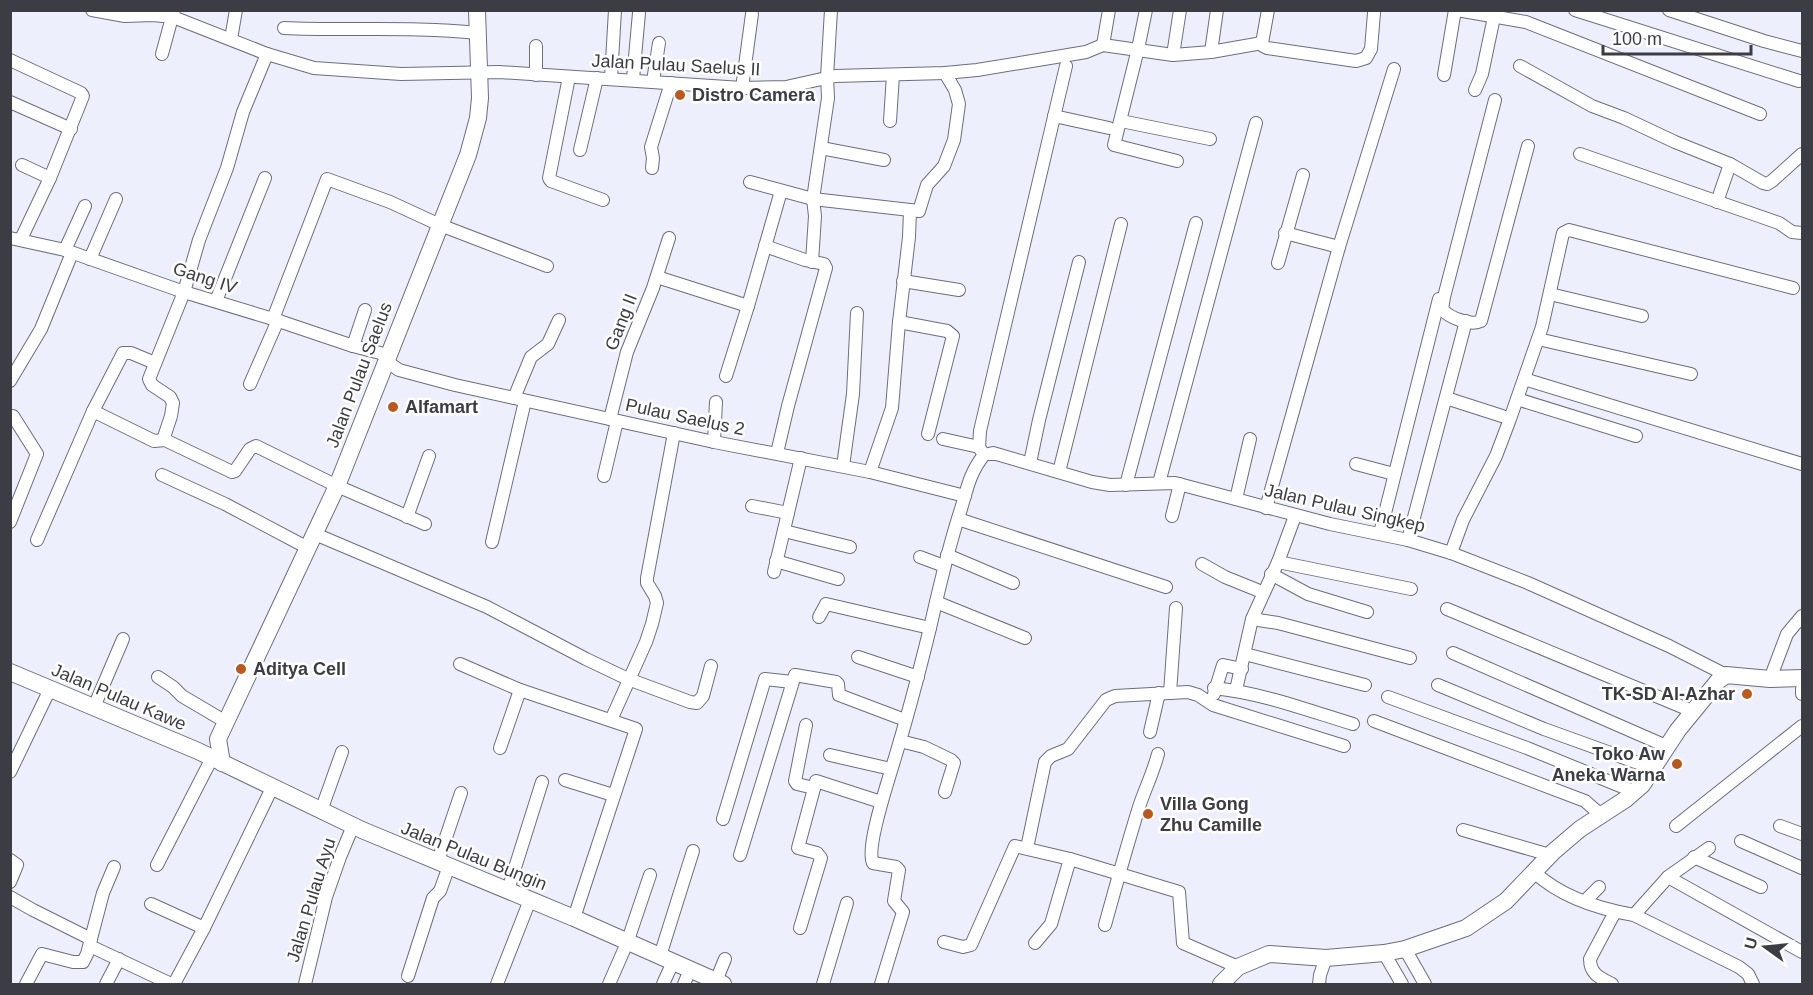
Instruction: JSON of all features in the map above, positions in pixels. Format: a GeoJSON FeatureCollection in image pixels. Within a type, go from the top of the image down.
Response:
{"type":"FeatureCollection","features":[{"type":"Feature","properties":{"kind":"street","name":"Jalan Pulau Saelus II"},"geometry":{"type":"LineString","coordinates":[[92,10],[173,14],[267,54],[314,68],[401,74],[499,72],[633,79],[742,88],[786,87],[826,77],[977,70],[1086,52],[1103,45],[1173,55],[1211,52],[1262,43]]}},
{"type":"Feature","properties":{"kind":"street"},"geometry":{"type":"LineString","coordinates":[[231,39],[236,10]]}},
{"type":"Feature","properties":{"kind":"street","name":"Jalan Pulau Saelus"},"geometry":{"type":"LineString","coordinates":[[211,757],[337,486],[388,365],[473,139],[478,118],[477,10]]}},
{"type":"Feature","properties":{"kind":"street"},"geometry":{"type":"LineString","coordinates":[[611,78],[615,10]]}},
{"type":"Feature","properties":{"kind":"street"},"geometry":{"type":"LineString","coordinates":[[812,262],[815,216],[813,199],[828,98],[826,77],[831,10]]}},
{"type":"Feature","properties":{"kind":"street"},"geometry":{"type":"LineString","coordinates":[[1103,45],[1109,10]]}},
{"type":"Feature","properties":{"kind":"street"},"geometry":{"type":"LineString","coordinates":[[1146,10],[1121,121],[1113,144],[1114,147],[1177,162]]}},
{"type":"Feature","properties":{"kind":"street"},"geometry":{"type":"LineString","coordinates":[[1173,55],[1180,10]]}},
{"type":"Feature","properties":{"kind":"street"},"geometry":{"type":"LineString","coordinates":[[1211,52],[1217,10]]}},
{"type":"Feature","properties":{"kind":"street"},"geometry":{"type":"LineString","coordinates":[[1268,10],[1263,46],[1356,61],[1366,58],[1371,49],[1374,13]]}},
{"type":"Feature","properties":{"kind":"street"},"geometry":{"type":"LineString","coordinates":[[1444,75],[1456,10],[1494,17],[1527,16],[1760,114]]}},
{"type":"Feature","properties":{"kind":"street"},"geometry":{"type":"LineString","coordinates":[[1575,10],[1799,81]]}},
{"type":"Feature","properties":{"kind":"street"},"geometry":{"type":"LineString","coordinates":[[1669,10],[1764,41],[1803,51]]}},
{"type":"Feature","properties":{"kind":"street"},"geometry":{"type":"LineString","coordinates":[[633,79],[639,13]]}},
{"type":"Feature","properties":{"kind":"street"},"geometry":{"type":"LineString","coordinates":[[162,54],[173,14]]}},
{"type":"Feature","properties":{"kind":"street"},"geometry":{"type":"LineString","coordinates":[[742,88],[752,14]]}},
{"type":"Feature","properties":{"kind":"street"},"geometry":{"type":"LineString","coordinates":[[1476,90],[1482,74],[1494,17]]}},
{"type":"Feature","properties":{"kind":"street"},"geometry":{"type":"LineString","coordinates":[[284,28],[428,29],[477,33]]}},
{"type":"Feature","properties":{"kind":"street"},"geometry":{"type":"LineString","coordinates":[[653,81],[659,43]]}},
{"type":"Feature","properties":{"kind":"street"},"geometry":{"type":"LineString","coordinates":[[536,46],[536,75]]}},
{"type":"Feature","properties":{"kind":"street"},"geometry":{"type":"LineString","coordinates":[[165,440],[173,403],[149,382],[184,292],[199,240],[227,168],[243,112],[267,54]]}},
{"type":"Feature","properties":{"kind":"street"},"geometry":{"type":"LineString","coordinates":[[10,60],[81,93],[83,100],[50,178],[16,238]]}},
{"type":"Feature","properties":{"kind":"street"},"geometry":{"type":"LineString","coordinates":[[881,984],[903,912],[894,901],[899,870],[896,867],[876,865],[870,859],[881,802],[918,676],[945,561],[971,473],[981,451],[980,431],[1066,66]]}},
{"type":"Feature","properties":{"kind":"street"},"geometry":{"type":"LineString","coordinates":[[1520,66],[1592,106],[1730,164],[1767,184],[1803,154]]}},
{"type":"Feature","properties":{"kind":"street"},"geometry":{"type":"LineString","coordinates":[[1266,508],[1340,247],[1394,69]]}},
{"type":"Feature","properties":{"kind":"street"},"geometry":{"type":"LineString","coordinates":[[750,182],[813,199],[910,211],[920,210],[927,184],[944,166],[954,140],[959,104],[955,90],[945,73]]}},
{"type":"Feature","properties":{"kind":"street"},"geometry":{"type":"LineString","coordinates":[[890,121],[893,75]]}},
{"type":"Feature","properties":{"kind":"street"},"geometry":{"type":"LineString","coordinates":[[569,77],[549,178],[554,182],[603,200]]}},
{"type":"Feature","properties":{"kind":"street"},"geometry":{"type":"LineString","coordinates":[[580,150],[597,78]]}},
{"type":"Feature","properties":{"kind":"street"},"geometry":{"type":"LineString","coordinates":[[652,168],[651,147],[671,83]]}},
{"type":"Feature","properties":{"kind":"street"},"geometry":{"type":"LineString","coordinates":[[1496,100],[1442,309],[1446,314],[1479,323],[1482,319],[1528,146]]}},
{"type":"Feature","properties":{"kind":"street"},"geometry":{"type":"LineString","coordinates":[[10,102],[71,129]]}},
{"type":"Feature","properties":{"kind":"street"},"geometry":{"type":"LineString","coordinates":[[1054,116],[1109,128]]}},
{"type":"Feature","properties":{"kind":"street"},"geometry":{"type":"LineString","coordinates":[[1121,121],[1210,139]]}},
{"type":"Feature","properties":{"kind":"street"},"geometry":{"type":"LineString","coordinates":[[1159,483],[1256,123]]}},
{"type":"Feature","properties":{"kind":"street"},"geometry":{"type":"LineString","coordinates":[[821,148],[884,160]]}},
{"type":"Feature","properties":{"kind":"street"},"geometry":{"type":"LineString","coordinates":[[1580,154],[1779,223],[1792,232],[1803,233]]}},
{"type":"Feature","properties":{"kind":"street"},"geometry":{"type":"LineString","coordinates":[[1717,202],[1730,164]]}},
{"type":"Feature","properties":{"kind":"street"},"geometry":{"type":"LineString","coordinates":[[22,165],[50,178]]}},
{"type":"Feature","properties":{"kind":"street"},"geometry":{"type":"LineString","coordinates":[[1278,263],[1303,175]]}},
{"type":"Feature","properties":{"kind":"street"},"geometry":{"type":"LineString","coordinates":[[216,301],[264,178]]}},
{"type":"Feature","properties":{"kind":"street"},"geometry":{"type":"LineString","coordinates":[[250,384],[276,320],[326,179],[390,202],[440,225],[547,266]]}},
{"type":"Feature","properties":{"kind":"street"},"geometry":{"type":"LineString","coordinates":[[726,376],[780,191]]}},
{"type":"Feature","properties":{"kind":"street"},"geometry":{"type":"LineString","coordinates":[[90,258],[116,199]]}},
{"type":"Feature","properties":{"kind":"street"},"geometry":{"type":"LineString","coordinates":[[10,381],[41,329],[85,206]]}},
{"type":"Feature","properties":{"kind":"street"},"geometry":{"type":"LineString","coordinates":[[870,472],[892,408],[898,322],[909,237],[910,211]]}},
{"type":"Feature","properties":{"kind":"street"},"geometry":{"type":"LineString","coordinates":[[1126,485],[1196,223]]}},
{"type":"Feature","properties":{"kind":"street"},"geometry":{"type":"LineString","coordinates":[[1059,472],[1121,224]]}},
{"type":"Feature","properties":{"kind":"street"},"geometry":{"type":"LineString","coordinates":[[1451,553],[1463,520],[1496,456],[1538,339],[1562,235],[1569,230],[1793,288]]}},
{"type":"Feature","properties":{"kind":"street"},"geometry":{"type":"LineString","coordinates":[[1285,233],[1340,247]]}},
{"type":"Feature","properties":{"kind":"street","name":"Gang IV"},"geometry":{"type":"LineString","coordinates":[[16,238],[69,251],[184,292],[353,346],[388,365]]}},
{"type":"Feature","properties":{"kind":"street","name":"Gang II"},"geometry":{"type":"LineString","coordinates":[[604,476],[627,352],[657,277],[669,238]]}},
{"type":"Feature","properties":{"kind":"street"},"geometry":{"type":"LineString","coordinates":[[765,246],[824,264],[826,268],[777,453]]}},
{"type":"Feature","properties":{"kind":"street"},"geometry":{"type":"LineString","coordinates":[[1030,463],[1079,262]]}},
{"type":"Feature","properties":{"kind":"street"},"geometry":{"type":"LineString","coordinates":[[1380,534],[1446,273]]}},
{"type":"Feature","properties":{"kind":"street"},"geometry":{"type":"LineString","coordinates":[[657,277],[748,306]]}},
{"type":"Feature","properties":{"kind":"street"},"geometry":{"type":"LineString","coordinates":[[903,281],[959,290]]}},
{"type":"Feature","properties":{"kind":"street"},"geometry":{"type":"LineString","coordinates":[[1550,294],[1642,316]]}},
{"type":"Feature","properties":{"kind":"street"},"geometry":{"type":"LineString","coordinates":[[353,346],[365,310]]}},
{"type":"Feature","properties":{"kind":"street"},"geometry":{"type":"LineString","coordinates":[[843,466],[853,394],[857,313]]}},
{"type":"Feature","properties":{"kind":"street"},"geometry":{"type":"LineString","coordinates":[[492,542],[519,400],[531,357],[548,344],[559,320]]}},
{"type":"Feature","properties":{"kind":"street"},"geometry":{"type":"LineString","coordinates":[[1408,540],[1466,321]]}},
{"type":"Feature","properties":{"kind":"street"},"geometry":{"type":"LineString","coordinates":[[898,322],[947,331],[954,336],[928,434]]}},
{"type":"Feature","properties":{"kind":"street"},"geometry":{"type":"LineString","coordinates":[[1538,339],[1691,374]]}},
{"type":"Feature","properties":{"kind":"street"},"geometry":{"type":"LineString","coordinates":[[37,540],[93,411],[123,353],[131,353],[155,363]]}},
{"type":"Feature","properties":{"kind":"street","name":"Pulau Saelus 2"},"geometry":{"type":"LineString","coordinates":[[388,365],[519,400],[714,442],[843,466],[965,496]]}},
{"type":"Feature","properties":{"kind":"street"},"geometry":{"type":"LineString","coordinates":[[1524,379],[1803,464]]}},
{"type":"Feature","properties":{"kind":"street"},"geometry":{"type":"LineString","coordinates":[[1446,398],[1502,416]]}},
{"type":"Feature","properties":{"kind":"street"},"geometry":{"type":"LineString","coordinates":[[1517,399],[1636,436]]}},
{"type":"Feature","properties":{"kind":"street"},"geometry":{"type":"LineString","coordinates":[[714,442],[716,402]]}},
{"type":"Feature","properties":{"kind":"street"},"geometry":{"type":"LineString","coordinates":[[93,411],[154,441],[165,440],[234,472],[250,449],[256,446],[337,486],[425,524]]}},
{"type":"Feature","properties":{"kind":"street"},"geometry":{"type":"LineString","coordinates":[[10,522],[38,454],[13,416]]}},
{"type":"Feature","properties":{"kind":"street"},"geometry":{"type":"LineString","coordinates":[[611,720],[646,642],[657,603],[647,583],[647,578],[674,433]]}},
{"type":"Feature","properties":{"kind":"street","name":"Jalan Pulau Singkep"},"geometry":{"type":"LineString","coordinates":[[943,439],[1092,482],[1110,485],[1180,484],[1295,516],[1408,540],[1451,553],[1528,583],[1669,646],[1726,675]]}},
{"type":"Feature","properties":{"kind":"street"},"geometry":{"type":"LineString","coordinates":[[1236,499],[1250,440]]}},
{"type":"Feature","properties":{"kind":"street"},"geometry":{"type":"LineString","coordinates":[[407,517],[429,456]]}},
{"type":"Feature","properties":{"kind":"street"},"geometry":{"type":"LineString","coordinates":[[801,458],[775,567],[838,579]]}},
{"type":"Feature","properties":{"kind":"street"},"geometry":{"type":"LineString","coordinates":[[1356,464],[1394,474]]}},
{"type":"Feature","properties":{"kind":"street"},"geometry":{"type":"LineString","coordinates":[[162,475],[312,541],[487,607],[628,679],[690,702],[697,703],[703,696],[711,666]]}},
{"type":"Feature","properties":{"kind":"street"},"geometry":{"type":"LineString","coordinates":[[1172,516],[1180,484]]}},
{"type":"Feature","properties":{"kind":"street"},"geometry":{"type":"LineString","coordinates":[[752,506],[788,513]]}},
{"type":"Feature","properties":{"kind":"street"},"geometry":{"type":"LineString","coordinates":[[1236,690],[1252,619],[1262,592],[1278,562],[1295,516]]}},
{"type":"Feature","properties":{"kind":"street"},"geometry":{"type":"LineString","coordinates":[[958,519],[1166,587]]}},
{"type":"Feature","properties":{"kind":"street"},"geometry":{"type":"LineString","coordinates":[[784,531],[850,547]]}},
{"type":"Feature","properties":{"kind":"street"},"geometry":{"type":"LineString","coordinates":[[920,557],[945,561],[1013,583]]}},
{"type":"Feature","properties":{"kind":"street"},"geometry":{"type":"LineString","coordinates":[[1278,562],[1411,589]]}},
{"type":"Feature","properties":{"kind":"street"},"geometry":{"type":"LineString","coordinates":[[1202,564],[1225,577],[1262,592]]}},
{"type":"Feature","properties":{"kind":"street"},"geometry":{"type":"LineString","coordinates":[[1271,574],[1308,594],[1366,612]]}},
{"type":"Feature","properties":{"kind":"street"},"geometry":{"type":"LineString","coordinates":[[936,602],[1025,638]]}},
{"type":"Feature","properties":{"kind":"street"},"geometry":{"type":"LineString","coordinates":[[819,617],[826,604],[930,628]]}},
{"type":"Feature","properties":{"kind":"street"},"geometry":{"type":"LineString","coordinates":[[1150,732],[1164,693],[1176,608]]}},
{"type":"Feature","properties":{"kind":"street"},"geometry":{"type":"LineString","coordinates":[[1447,609],[1692,711]]}},
{"type":"Feature","properties":{"kind":"street"},"geometry":{"type":"LineString","coordinates":[[1770,679],[1787,634],[1803,616]]}},
{"type":"Feature","properties":{"kind":"street"},"geometry":{"type":"LineString","coordinates":[[1252,619],[1278,623],[1410,658]]}},
{"type":"Feature","properties":{"kind":"street"},"geometry":{"type":"LineString","coordinates":[[94,707],[123,639]]}},
{"type":"Feature","properties":{"kind":"street"},"geometry":{"type":"LineString","coordinates":[[1453,653],[1666,746]]}},
{"type":"Feature","properties":{"kind":"street"},"geometry":{"type":"LineString","coordinates":[[1245,654],[1365,685]]}},
{"type":"Feature","properties":{"kind":"street"},"geometry":{"type":"LineString","coordinates":[[858,657],[918,676]]}},
{"type":"Feature","properties":{"kind":"street"},"geometry":{"type":"LineString","coordinates":[[460,664],[520,690],[636,729],[574,918]]}},
{"type":"Feature","properties":{"kind":"street"},"geometry":{"type":"LineString","coordinates":[[1213,705],[1214,688],[1223,665],[1242,669]]}},
{"type":"Feature","properties":{"kind":"street","name":"Jalan Pulau Kawe"},"geometry":{"type":"LineString","coordinates":[[11,673],[211,757]]}},
{"type":"Feature","properties":{"kind":"street"},"geometry":{"type":"LineString","coordinates":[[1221,984],[1238,967],[1269,954],[1326,958],[1384,953],[1405,949],[1466,928],[1541,878],[1550,855],[1580,830],[1635,792],[1706,692],[1726,675],[1770,679],[1803,678]]}},
{"type":"Feature","properties":{"kind":"street"},"geometry":{"type":"LineString","coordinates":[[740,855],[794,676],[836,682],[839,695],[905,720]]}},
{"type":"Feature","properties":{"kind":"street"},"geometry":{"type":"LineString","coordinates":[[158,677],[182,696],[226,722]]}},
{"type":"Feature","properties":{"kind":"street"},"geometry":{"type":"LineString","coordinates":[[723,819],[765,679],[792,682]]}},
{"type":"Feature","properties":{"kind":"street"},"geometry":{"type":"LineString","coordinates":[[1438,685],[1544,729],[1652,768]]}},
{"type":"Feature","properties":{"kind":"street"},"geometry":{"type":"LineString","coordinates":[[1214,688],[1236,690],[1353,724]]}},
{"type":"Feature","properties":{"kind":"street"},"geometry":{"type":"LineString","coordinates":[[10,772],[50,689]]}},
{"type":"Feature","properties":{"kind":"street"},"geometry":{"type":"LineString","coordinates":[[500,748],[520,690]]}},
{"type":"Feature","properties":{"kind":"street"},"geometry":{"type":"LineString","coordinates":[[1027,848],[1045,762],[1068,748],[1110,698],[1115,696],[1194,693],[1213,705],[1344,747]]}},
{"type":"Feature","properties":{"kind":"street"},"geometry":{"type":"LineString","coordinates":[[1388,696],[1527,748],[1635,792]]}},
{"type":"Feature","properties":{"kind":"street"},"geometry":{"type":"LineString","coordinates":[[1374,721],[1585,801],[1601,815]]}},
{"type":"Feature","properties":{"kind":"street"},"geometry":{"type":"LineString","coordinates":[[806,725],[795,781],[797,784],[814,788]]}},
{"type":"Feature","properties":{"kind":"street"},"geometry":{"type":"LineString","coordinates":[[1676,826],[1803,726]]}},
{"type":"Feature","properties":{"kind":"street"},"geometry":{"type":"LineString","coordinates":[[900,741],[924,747],[951,760],[954,764],[945,792]]}},
{"type":"Feature","properties":{"kind":"street"},"geometry":{"type":"LineString","coordinates":[[321,811],[342,752]]}},
{"type":"Feature","properties":{"kind":"street"},"geometry":{"type":"LineString","coordinates":[[1105,925],[1138,809],[1158,754]]}},
{"type":"Feature","properties":{"kind":"street"},"geometry":{"type":"LineString","coordinates":[[830,755],[891,769]]}},
{"type":"Feature","properties":{"kind":"street"},"geometry":{"type":"LineString","coordinates":[[157,866],[211,757]]}},
{"type":"Feature","properties":{"kind":"street","name":"Jalan Pulau Bungin"},"geometry":{"type":"LineString","coordinates":[[211,757],[353,826],[667,959],[687,977],[720,983]]}},
{"type":"Feature","properties":{"kind":"street"},"geometry":{"type":"LineString","coordinates":[[565,780],[613,795]]}},
{"type":"Feature","properties":{"kind":"street"},"geometry":{"type":"LineString","coordinates":[[800,928],[821,858],[817,853],[798,848],[818,780],[881,802]]}},
{"type":"Feature","properties":{"kind":"street"},"geometry":{"type":"LineString","coordinates":[[508,890],[542,782]]}},
{"type":"Feature","properties":{"kind":"street"},"geometry":{"type":"LineString","coordinates":[[10,897],[119,959],[172,984],[204,928],[272,788]]}},
{"type":"Feature","properties":{"kind":"street"},"geometry":{"type":"LineString","coordinates":[[408,976],[433,898],[440,891],[461,793]]}},
{"type":"Feature","properties":{"kind":"street","name":"Jalan Pulau Ayu"},"geometry":{"type":"LineString","coordinates":[[305,984],[326,897],[353,826]]}},
{"type":"Feature","properties":{"kind":"street"},"geometry":{"type":"LineString","coordinates":[[1780,826],[1803,834]]}},
{"type":"Feature","properties":{"kind":"street"},"geometry":{"type":"LineString","coordinates":[[1463,830],[1550,855]]}},
{"type":"Feature","properties":{"kind":"street"},"geometry":{"type":"LineString","coordinates":[[1741,841],[1803,868]]}},
{"type":"Feature","properties":{"kind":"street"},"geometry":{"type":"LineString","coordinates":[[944,942],[963,947],[971,945],[1015,846],[1070,859],[1179,892],[1183,943],[1238,967]]}},
{"type":"Feature","properties":{"kind":"street"},"geometry":{"type":"LineString","coordinates":[[1634,915],[1668,877],[1709,848]]}},
{"type":"Feature","properties":{"kind":"street"},"geometry":{"type":"LineString","coordinates":[[663,984],[693,851]]}},
{"type":"Feature","properties":{"kind":"street"},"geometry":{"type":"LineString","coordinates":[[1694,857],[1761,887]]}},
{"type":"Feature","properties":{"kind":"street"},"geometry":{"type":"LineString","coordinates":[[1035,943],[1051,924],[1070,859]]}},
{"type":"Feature","properties":{"kind":"street"},"geometry":{"type":"LineString","coordinates":[[10,860],[17,865],[10,882]]}},
{"type":"Feature","properties":{"kind":"street"},"geometry":{"type":"LineString","coordinates":[[26,984],[42,954],[83,962],[114,867]]}},
{"type":"Feature","properties":{"kind":"street"},"geometry":{"type":"LineString","coordinates":[[609,984],[627,943],[650,875]]}},
{"type":"Feature","properties":{"kind":"street"},"geometry":{"type":"LineString","coordinates":[[1668,877],[1803,952]]}},
{"type":"Feature","properties":{"kind":"street"},"geometry":{"type":"LineString","coordinates":[[1541,878],[1585,901],[1615,912],[1634,915],[1739,967],[1748,974],[1753,984]]}},
{"type":"Feature","properties":{"kind":"street"},"geometry":{"type":"LineString","coordinates":[[1585,901],[1599,887]]}},
{"type":"Feature","properties":{"kind":"street"},"geometry":{"type":"LineString","coordinates":[[496,984],[530,900]]}},
{"type":"Feature","properties":{"kind":"street"},"geometry":{"type":"LineString","coordinates":[[823,984],[847,903]]}},
{"type":"Feature","properties":{"kind":"street"},"geometry":{"type":"LineString","coordinates":[[151,904],[204,928]]}},
{"type":"Feature","properties":{"kind":"street"},"geometry":{"type":"LineString","coordinates":[[1612,984],[1593,973],[1590,959],[1615,912]]}},
{"type":"Feature","properties":{"kind":"street"},"geometry":{"type":"LineString","coordinates":[[1405,949],[1425,984]]}},
{"type":"Feature","properties":{"kind":"street"},"geometry":{"type":"LineString","coordinates":[[1384,953],[1402,984]]}},
{"type":"Feature","properties":{"kind":"street"},"geometry":{"type":"LineString","coordinates":[[1319,984],[1326,958]]}},
{"type":"Feature","properties":{"kind":"street"},"geometry":{"type":"LineString","coordinates":[[106,984],[119,959]]}},
{"type":"Feature","properties":{"kind":"street"},"geometry":{"type":"LineString","coordinates":[[720,983],[725,959]]}},
{"type":"Feature","properties":{"kind":"place","name":"Distro Camera"},"geometry":{"type":"Point","coordinates":[680,95]}},
{"type":"Feature","properties":{"kind":"place","name":"Alfamart"},"geometry":{"type":"Point","coordinates":[393,407]}},
{"type":"Feature","properties":{"kind":"place","name":"Aditya Cell"},"geometry":{"type":"Point","coordinates":[241,669]}},
{"type":"Feature","properties":{"kind":"place","name":"TK-SD Al-Azhar"},"geometry":{"type":"Point","coordinates":[1747,694]}},
{"type":"Feature","properties":{"kind":"place","name":"Toko Aw Aneka Warna"},"geometry":{"type":"Point","coordinates":[1677,764]}},
{"type":"Feature","properties":{"kind":"place","name":"Villa Gong Zhu Camille"},"geometry":{"type":"Point","coordinates":[1148,814]}}]}
